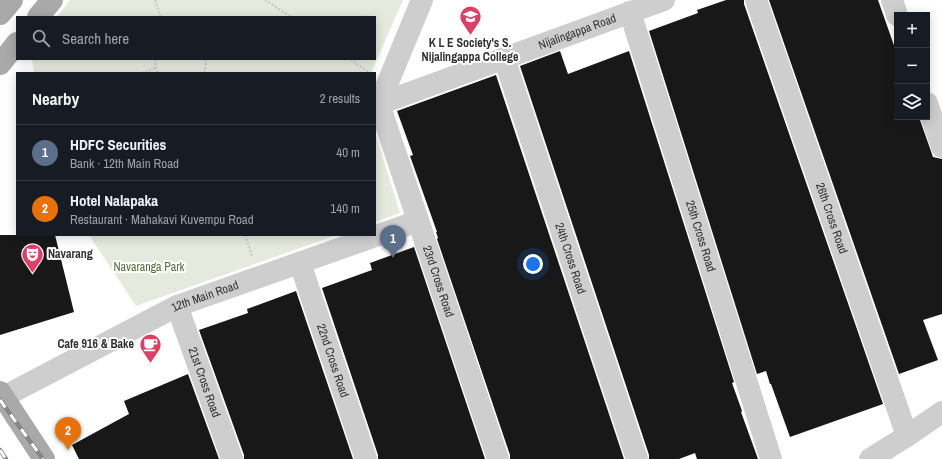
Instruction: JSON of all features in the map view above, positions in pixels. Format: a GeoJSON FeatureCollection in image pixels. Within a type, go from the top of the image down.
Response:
{"type":"FeatureCollection","features":[{"type":"Feature","properties":{"kind":"main road"},"geometry":{"type":"LineString","coordinates":[[0,14],[12,0]]}},
{"type":"Feature","properties":{"kind":"main road"},"geometry":{"type":"LineString","coordinates":[[39,16],[52,0]]}},
{"type":"Feature","properties":{"kind":"main road"},"geometry":{"type":"LineString","coordinates":[[0,64],[16,44]]}},
{"type":"Feature","properties":{"kind":"main road"},"geometry":{"type":"LineString","coordinates":[[2,395],[44,459]]}},
{"type":"Feature","properties":{"kind":"street"},"geometry":{"type":"LineString","coordinates":[[379,104],[422,0]]}},
{"type":"Feature","properties":{"kind":"street","name":"Nijalingappa Road"},"geometry":{"type":"LineString","coordinates":[[379,104],[664,0]]}},
{"type":"Feature","properties":{"kind":"street","name":"26th Cross Road"},"geometry":{"type":"LineString","coordinates":[[756,0],[907,436]]}},
{"type":"Feature","properties":{"kind":"street"},"geometry":{"type":"LineString","coordinates":[[892,0],[896,12]]}},
{"type":"Feature","properties":{"kind":"street","name":"25th Cross Road"},"geometry":{"type":"LineString","coordinates":[[630,12],[771,459]]}},
{"type":"Feature","properties":{"kind":"street","name":"24th Cross Road"},"geometry":{"type":"LineString","coordinates":[[504,58],[637,459]]}},
{"type":"Feature","properties":{"kind":"street","name":"23rd Cross Road"},"geometry":{"type":"LineString","coordinates":[[379,104],[498,459]]}},
{"type":"Feature","properties":{"kind":"street"},"geometry":{"type":"LineString","coordinates":[[930,112],[942,147]]}},
{"type":"Feature","properties":{"kind":"street","name":"12th Main Road"},"geometry":{"type":"LineString","coordinates":[[376,236],[418,221]]}},
{"type":"Feature","properties":{"kind":"street","name":"12th Main Road"},"geometry":{"type":"LineString","coordinates":[[2,395],[177,306],[376,236]]}},
{"type":"Feature","properties":{"kind":"street","name":"22nd Cross Road"},"geometry":{"type":"LineString","coordinates":[[300,263],[366,459]]}},
{"type":"Feature","properties":{"kind":"street","name":"21st Cross Road"},"geometry":{"type":"LineString","coordinates":[[177,306],[232,459]]}},
{"type":"Feature","properties":{"kind":"street"},"geometry":{"type":"LineString","coordinates":[[870,459],[942,412]]}},
{"type":"Feature","properties":{"kind":"path"},"geometry":{"type":"LineString","coordinates":[[155,0],[161,16]]}},
{"type":"Feature","properties":{"kind":"path"},"geometry":{"type":"LineString","coordinates":[[265,0],[289,16]]}},
{"type":"Feature","properties":{"kind":"path"},"geometry":{"type":"LineString","coordinates":[[155,60],[158,72]]}},
{"type":"Feature","properties":{"kind":"path"},"geometry":{"type":"LineString","coordinates":[[204,72],[206,60]]}},
{"type":"Feature","properties":{"kind":"path"},"geometry":{"type":"LineString","coordinates":[[351,60],[369,72]]}},
{"type":"Feature","properties":{"kind":"path"},"geometry":{"type":"LineString","coordinates":[[145,72],[156,68]]}},
{"type":"Feature","properties":{"kind":"green space"},"geometry":{"type":"Polygon","coordinates":[[[70,0],[403,0],[371,72],[34,72],[32,60],[376,60],[376,16],[58,16],[70,0]]]}},
{"type":"Feature","properties":{"kind":"green space"},"geometry":{"type":"Polygon","coordinates":[[[376,135],[400,213],[376,222],[376,135]]]}},
{"type":"Feature","properties":{"kind":"green space","name":"Navaranga Park"},"geometry":{"type":"Polygon","coordinates":[[[90,236],[334,236],[136,306],[90,236]]]}},
{"type":"Feature","properties":{"kind":"building"},"geometry":{"type":"Polygon","coordinates":[[[726,0],[744,0],[744,4],[883,404],[790,437],[766,371],[757,374],[649,31],[698,13],[697,10],[726,0]]]}},
{"type":"Feature","properties":{"kind":"building"},"geometry":{"type":"Polygon","coordinates":[[[769,0],[878,0],[894,45],[894,120],[920,120],[933,157],[942,159],[942,314],[923,320],[938,360],[899,374],[769,0]]]}},
{"type":"Feature","properties":{"kind":"building"},"geometry":{"type":"Polygon","coordinates":[[[560,51],[568,74],[629,51],[734,382],[732,383],[742,411],[741,412],[758,459],[697,459],[695,453],[679,459],[649,459],[649,455],[520,66],[560,51]]]}},
{"type":"Feature","properties":{"kind":"building"},"geometry":{"type":"Polygon","coordinates":[[[496,75],[624,459],[510,459],[510,455],[437,239],[437,232],[410,156],[413,155],[397,111],[496,75]]]}},
{"type":"Feature","properties":{"kind":"building","name":"Navarang"},"geometry":{"type":"Polygon","coordinates":[[[0,235],[55,236],[74,312],[0,335],[0,235]]]}},
{"type":"Feature","properties":{"kind":"building"},"geometry":{"type":"Polygon","coordinates":[[[414,247],[485,459],[378,459],[378,455],[322,288],[372,270],[370,263],[414,247]]]}},
{"type":"Feature","properties":{"kind":"building"},"geometry":{"type":"Polygon","coordinates":[[[296,291],[353,459],[244,459],[244,455],[199,330],[248,313],[247,309],[296,291]]]}},
{"type":"Feature","properties":{"kind":"building"},"geometry":{"type":"Polygon","coordinates":[[[188,374],[219,459],[79,459],[72,445],[129,414],[124,401],[188,374]]]}},
{"type":"Feature","properties":{"kind":"railway"},"geometry":{"type":"LineString","coordinates":[[0,400],[43,459]]}},
{"type":"Feature","properties":{"kind":"railway"},"geometry":{"type":"LineString","coordinates":[[0,450],[6,459]]}},
{"type":"Feature","properties":{"kind":"place","name":"K L E Society's S. Nijalingappa College"},"geometry":{"type":"Point","coordinates":[470,36]}},
{"type":"Feature","properties":{"kind":"place","name":"HDFC Securities"},"geometry":{"type":"Point","coordinates":[393,258]}},
{"type":"Feature","properties":{"kind":"place","name":"Navarang"},"geometry":{"type":"Point","coordinates":[32,274]}},
{"type":"Feature","properties":{"kind":"place","name":"Cafe 916 & Bake"},"geometry":{"type":"Point","coordinates":[150,364]}},
{"type":"Feature","properties":{"kind":"place","name":"Hotel Nalapaka"},"geometry":{"type":"Point","coordinates":[68,450]}}]}
